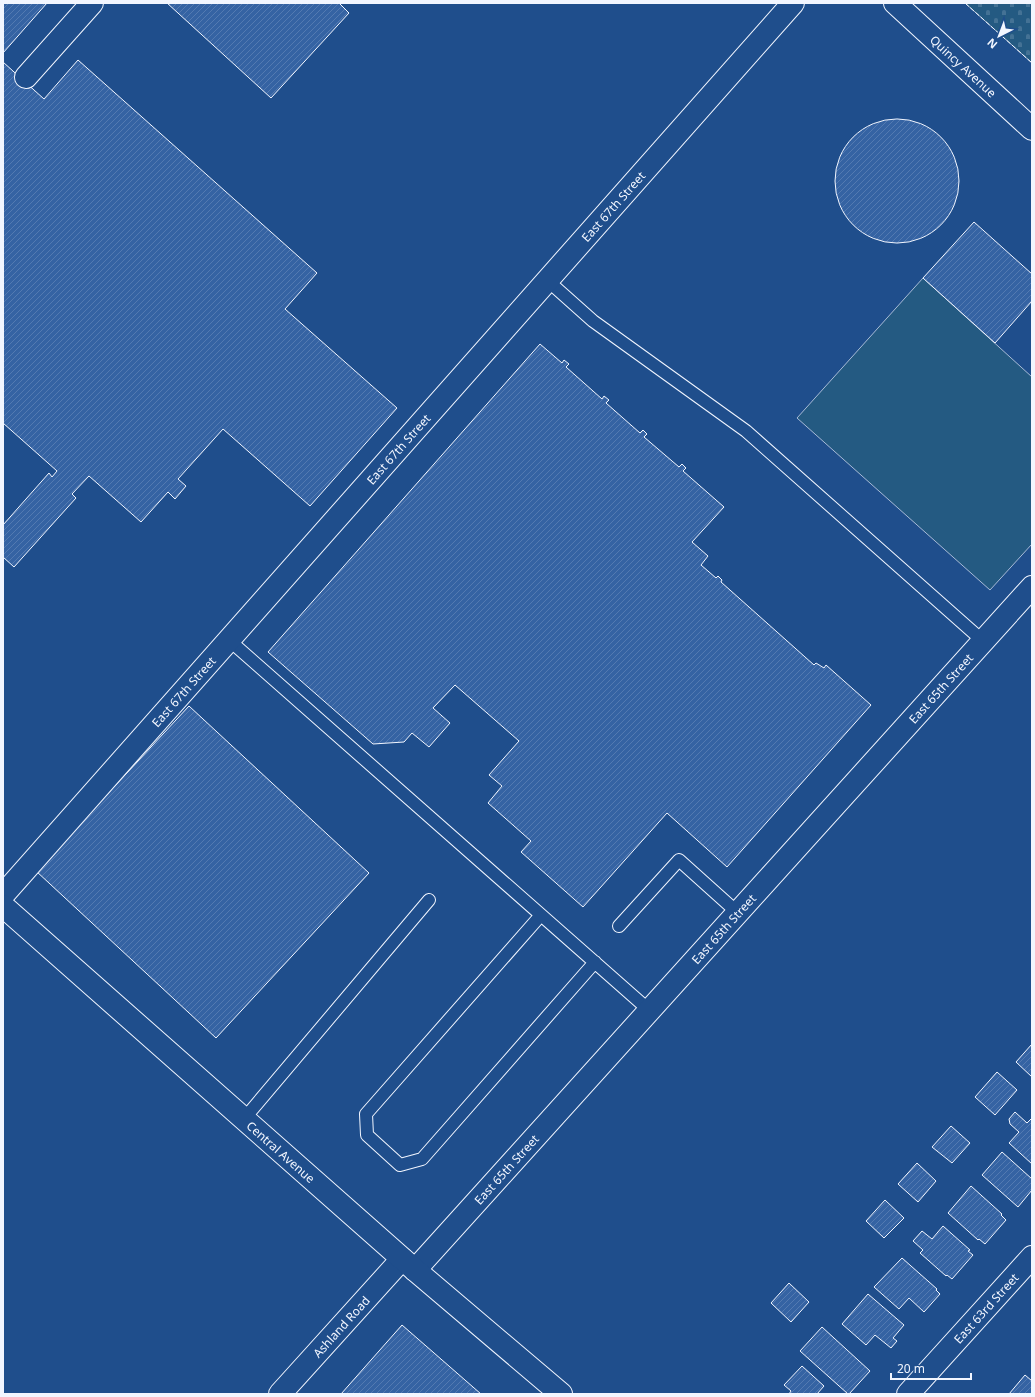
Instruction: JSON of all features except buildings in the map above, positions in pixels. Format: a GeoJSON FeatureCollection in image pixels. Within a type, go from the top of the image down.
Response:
{"type":"FeatureCollection","features":[{"type":"Feature","properties":{"kind":"street"},"geometry":{"type":"LineString","coordinates":[[26,77],[92,3]]}},
{"type":"Feature","properties":{"kind":"street","name":"East 67th Street"},"geometry":{"type":"LineString","coordinates":[[3,895],[792,3]]}},
{"type":"Feature","properties":{"kind":"street","name":"Quincy Avenue"},"geometry":{"type":"LineString","coordinates":[[895,3],[1032,129]]}},
{"type":"Feature","properties":{"kind":"street","name":"East 65th Street"},"geometry":{"type":"LineString","coordinates":[[409,1265],[650,1011],[1032,587]]}},
{"type":"Feature","properties":{"kind":"street","name":"Central Avenue"},"geometry":{"type":"LineString","coordinates":[[3,906],[409,1265],[561,1394]]}},
{"type":"Feature","properties":{"kind":"street","name":"East 63rd Street"},"geometry":{"type":"LineString","coordinates":[[908,1394],[1032,1257]]}},
{"type":"Feature","properties":{"kind":"street","name":"Ashland Road"},"geometry":{"type":"LineString","coordinates":[[280,1394],[409,1265]]}},
{"type":"Feature","properties":{"kind":"lane"},"geometry":{"type":"LineString","coordinates":[[547,280],[593,321],[746,431],[984,641]]}},
{"type":"Feature","properties":{"kind":"lane"},"geometry":{"type":"LineString","coordinates":[[229,640],[650,1011]]}},
{"type":"Feature","properties":{"kind":"lane"},"geometry":{"type":"LineString","coordinates":[[619,926],[679,860],[738,913]]}},
{"type":"Feature","properties":{"kind":"lane"},"geometry":{"type":"LineString","coordinates":[[244,1119],[429,900]]}},
{"type":"Feature","properties":{"kind":"lane"},"geometry":{"type":"LineString","coordinates":[[541,915],[366,1114],[367,1135],[394,1160],[400,1165],[422,1159],[595,962]]}},
{"type":"Feature","properties":{"kind":"green space"},"geometry":{"type":"Polygon","coordinates":[[[965,3],[1032,3],[1032,63],[965,3]]]}},
{"type":"Feature","properties":{"kind":"green space"},"geometry":{"type":"Polygon","coordinates":[[[923,278],[1032,377],[1032,544],[990,590],[797,418],[923,278]]]}},
{"type":"Feature","properties":{"kind":"fence"},"geometry":{"type":"LineString","coordinates":[[965,3],[1032,63]]}}]}
